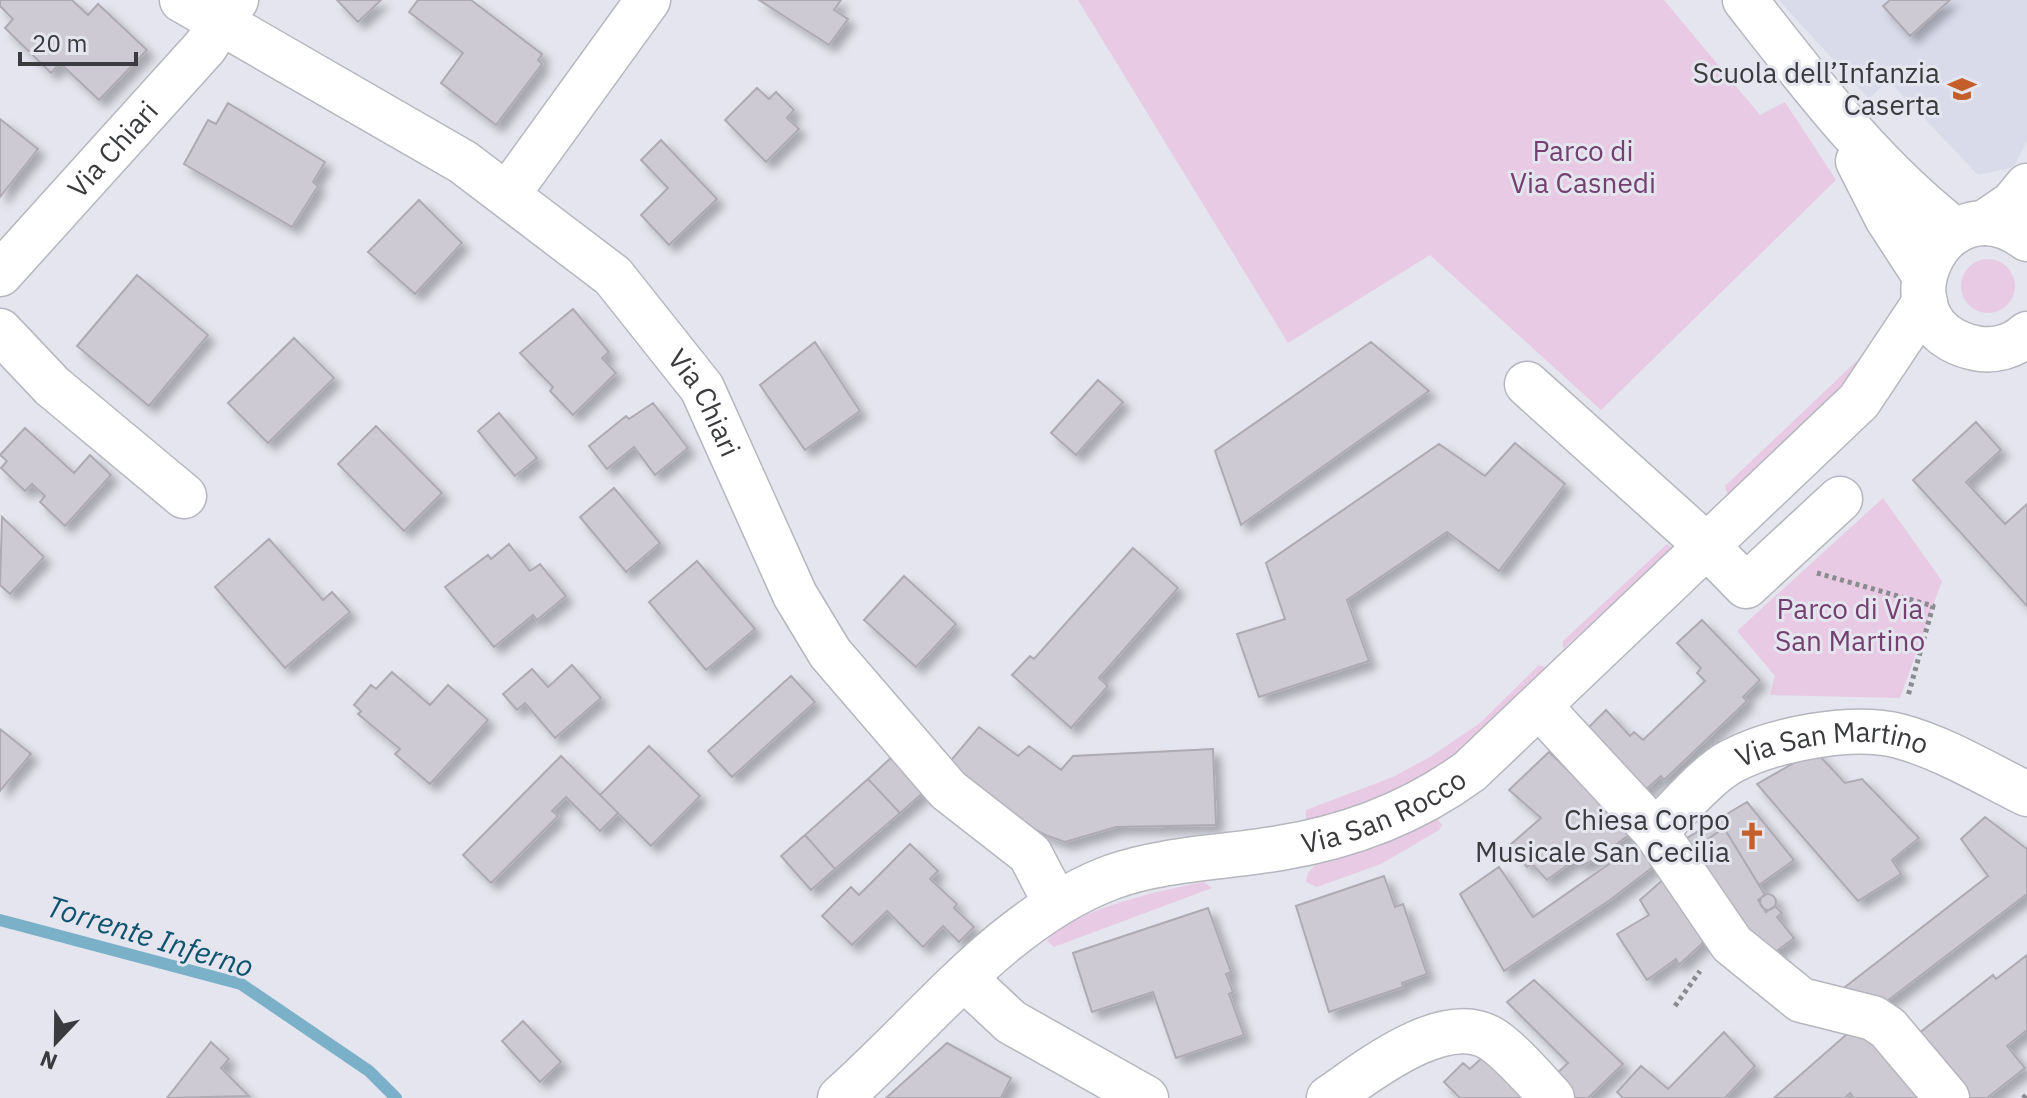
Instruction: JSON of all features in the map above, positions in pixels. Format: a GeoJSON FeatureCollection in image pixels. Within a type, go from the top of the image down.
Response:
{"type":"FeatureCollection","features":[{"type":"Feature","properties":{"kind":"street","name":"Via Chiari"},"geometry":{"type":"LineString","coordinates":[[182,0],[230,12],[463,162],[613,276],[702,388],[795,595],[830,653],[948,790],[1030,854],[1056,904]]}},
{"type":"Feature","properties":{"kind":"street"},"geometry":{"type":"LineString","coordinates":[[507,195],[648,0]]}},
{"type":"Feature","properties":{"kind":"street"},"geometry":{"type":"LineString","coordinates":[[1745,0],[1831,110],[1909,195],[1970,227],[1999,225],[2027,239]]}},
{"type":"Feature","properties":{"kind":"street","name":"Via Chiari"},"geometry":{"type":"LineString","coordinates":[[0,274],[230,12]]}},
{"type":"Feature","properties":{"kind":"street"},"geometry":{"type":"LineString","coordinates":[[1831,110],[1924,289],[1937,327],[1969,346],[2018,367],[2027,376]]}},
{"type":"Feature","properties":{"kind":"street","name":"Via San Rocco"},"geometry":{"type":"LineString","coordinates":[[840,1098],[1027,923],[1056,904],[1143,867],[1280,848],[1344,833],[1389,817],[1431,797],[1470,771],[1541,708],[1859,401],[1924,289],[1935,250],[2013,203],[2027,186]]}},
{"type":"Feature","properties":{"kind":"street"},"geometry":{"type":"LineString","coordinates":[[0,331],[52,386],[184,496]]}},
{"type":"Feature","properties":{"kind":"street","name":"Via San Rocco"},"geometry":{"type":"LineString","coordinates":[[1859,401],[1969,346],[2003,348],[2027,334]]}},
{"type":"Feature","properties":{"kind":"street"},"geometry":{"type":"LineString","coordinates":[[1527,384],[1707,546],[1746,586],[1840,499]]}},
{"type":"Feature","properties":{"kind":"street"},"geometry":{"type":"LineString","coordinates":[[1541,708],[1655,831],[1722,931],[1751,962],[1801,1000],[1873,1018],[1888,1028],[1947,1098]]}},
{"type":"Feature","properties":{"kind":"street","name":"Via San Martino"},"geometry":{"type":"LineString","coordinates":[[1655,831],[1730,762],[1780,742],[1838,734],[1897,735],[1942,752],[2027,794]]}},
{"type":"Feature","properties":{"kind":"street"},"geometry":{"type":"LineString","coordinates":[[965,979],[1011,1022],[1146,1098]]}},
{"type":"Feature","properties":{"kind":"street"},"geometry":{"type":"LineString","coordinates":[[1329,1098],[1416,1042],[1434,1037],[1478,1034],[1491,1038],[1552,1098]]}},
{"type":"Feature","properties":{"kind":"path"},"geometry":{"type":"LineString","coordinates":[[1789,546],[1820,576],[1933,606],[1897,735]]}},
{"type":"Feature","properties":{"kind":"shaded area","name":"Scuola dell’Infanzia Caserta"},"geometry":{"type":"Polygon","coordinates":[[[1779,0],[2027,0],[2027,141],[2014,167],[1978,175],[1888,80],[1869,99],[1779,0]]]}},
{"type":"Feature","properties":{"kind":"green space","name":"Parco di Via Casnedi"},"geometry":{"type":"Polygon","coordinates":[[[1078,0],[1664,0],[1760,115],[1785,102],[1836,180],[1601,410],[1430,255],[1288,343],[1078,0]]]}},
{"type":"Feature","properties":{"kind":"green space"},"geometry":{"type":"Polygon","coordinates":[[[1988,259],[2007,267],[2015,286],[2007,305],[1988,313],[1969,305],[1961,286],[1969,267],[1988,259]]]}},
{"type":"Feature","properties":{"kind":"green space"},"geometry":{"type":"Polygon","coordinates":[[[1866,352],[1872,358],[1731,494],[1727,493],[1725,486],[1866,352]]]}},
{"type":"Feature","properties":{"kind":"green space","name":"Parco di Via San Martino"},"geometry":{"type":"Polygon","coordinates":[[[1883,498],[1942,581],[1900,698],[1770,695],[1775,676],[1737,631],[1883,498]]]}},
{"type":"Feature","properties":{"kind":"green space"},"geometry":{"type":"Polygon","coordinates":[[[1667,544],[1673,549],[1563,649],[1563,641],[1667,544]]]}},
{"type":"Feature","properties":{"kind":"green space"},"geometry":{"type":"Polygon","coordinates":[[[1539,665],[1547,668],[1479,734],[1433,769],[1380,798],[1322,817],[1306,819],[1306,810],[1393,777],[1430,757],[1480,723],[1539,665]]]}},
{"type":"Feature","properties":{"kind":"green space"},"geometry":{"type":"Polygon","coordinates":[[[1437,818],[1442,825],[1439,830],[1381,864],[1317,887],[1306,882],[1308,873],[1317,863],[1378,847],[1437,818]]]}},
{"type":"Feature","properties":{"kind":"green space"},"geometry":{"type":"Polygon","coordinates":[[[1204,882],[1212,888],[1054,947],[1047,941],[1076,920],[1120,902],[1204,882]]]}},
{"type":"Feature","properties":{"kind":"building"},"geometry":{"type":"Polygon","coordinates":[[[0,0],[72,0],[88,15],[98,4],[147,50],[99,100],[60,63],[51,73],[5,28],[13,19],[0,6],[0,0]]]}},
{"type":"Feature","properties":{"kind":"building"},"geometry":{"type":"Polygon","coordinates":[[[337,0],[381,0],[358,22],[337,0]]]}},
{"type":"Feature","properties":{"kind":"building"},"geometry":{"type":"Polygon","coordinates":[[[418,0],[471,0],[542,54],[538,60],[542,64],[496,125],[441,83],[463,53],[409,12],[418,0]]]}},
{"type":"Feature","properties":{"kind":"building"},"geometry":{"type":"Polygon","coordinates":[[[759,0],[841,0],[834,10],[848,19],[829,45],[759,0]]]}},
{"type":"Feature","properties":{"kind":"building"},"geometry":{"type":"Polygon","coordinates":[[[1890,0],[1950,0],[1910,36],[1883,6],[1890,0]]]}},
{"type":"Feature","properties":{"kind":"building"},"geometry":{"type":"Polygon","coordinates":[[[757,88],[769,99],[776,92],[794,110],[787,118],[799,129],[766,162],[725,120],[757,88]]]}},
{"type":"Feature","properties":{"kind":"building"},"geometry":{"type":"Polygon","coordinates":[[[228,103],[325,162],[313,182],[318,186],[292,227],[184,164],[208,120],[216,124],[228,103]]]}},
{"type":"Feature","properties":{"kind":"building"},"geometry":{"type":"Polygon","coordinates":[[[0,119],[38,149],[0,197],[0,119]]]}},
{"type":"Feature","properties":{"kind":"building"},"geometry":{"type":"Polygon","coordinates":[[[661,140],[717,199],[669,245],[641,215],[668,188],[641,160],[661,140]]]}},
{"type":"Feature","properties":{"kind":"building"},"geometry":{"type":"Polygon","coordinates":[[[419,200],[462,243],[415,294],[368,252],[419,200]]]}},
{"type":"Feature","properties":{"kind":"building"},"geometry":{"type":"Polygon","coordinates":[[[137,275],[208,335],[149,406],[77,346],[137,275]]]}},
{"type":"Feature","properties":{"kind":"building"},"geometry":{"type":"Polygon","coordinates":[[[573,309],[609,352],[602,358],[616,373],[573,415],[550,391],[553,387],[520,353],[573,309]]]}},
{"type":"Feature","properties":{"kind":"building"},"geometry":{"type":"Polygon","coordinates":[[[294,338],[334,378],[268,443],[228,403],[294,338]]]}},
{"type":"Feature","properties":{"kind":"building"},"geometry":{"type":"Polygon","coordinates":[[[815,342],[860,411],[805,450],[760,385],[815,342]]]}},
{"type":"Feature","properties":{"kind":"building"},"geometry":{"type":"Polygon","coordinates":[[[1371,342],[1429,391],[1241,525],[1215,451],[1371,342]]]}},
{"type":"Feature","properties":{"kind":"building"},"geometry":{"type":"Polygon","coordinates":[[[1098,380],[1123,402],[1076,455],[1051,433],[1098,380]]]}},
{"type":"Feature","properties":{"kind":"building"},"geometry":{"type":"Polygon","coordinates":[[[653,403],[688,448],[655,475],[634,447],[607,469],[589,446],[626,416],[629,419],[653,403]]]}},
{"type":"Feature","properties":{"kind":"building"},"geometry":{"type":"Polygon","coordinates":[[[499,413],[537,458],[515,476],[478,431],[499,413]]]}},
{"type":"Feature","properties":{"kind":"building"},"geometry":{"type":"Polygon","coordinates":[[[1976,422],[2001,450],[1966,482],[2005,524],[2027,504],[2027,606],[1913,480],[1976,422]]]}},
{"type":"Feature","properties":{"kind":"building"},"geometry":{"type":"Polygon","coordinates":[[[376,426],[442,493],[404,531],[338,464],[376,426]]]}},
{"type":"Feature","properties":{"kind":"building"},"geometry":{"type":"Polygon","coordinates":[[[25,428],[74,473],[90,455],[111,475],[65,526],[40,502],[45,496],[32,484],[25,491],[1,468],[7,461],[0,455],[25,428]]]}},
{"type":"Feature","properties":{"kind":"building"},"geometry":{"type":"Polygon","coordinates":[[[1515,443],[1565,484],[1499,571],[1447,532],[1347,600],[1369,661],[1259,697],[1237,634],[1285,619],[1266,563],[1439,444],[1485,476],[1515,443]]]}},
{"type":"Feature","properties":{"kind":"building"},"geometry":{"type":"Polygon","coordinates":[[[614,488],[660,543],[626,572],[580,517],[614,488]]]}},
{"type":"Feature","properties":{"kind":"building"},"geometry":{"type":"Polygon","coordinates":[[[2,517],[44,557],[10,594],[0,585],[2,517]]]}},
{"type":"Feature","properties":{"kind":"building"},"geometry":{"type":"Polygon","coordinates":[[[269,539],[323,600],[332,592],[350,612],[285,668],[215,587],[269,539]]]}},
{"type":"Feature","properties":{"kind":"building"},"geometry":{"type":"Polygon","coordinates":[[[509,544],[530,571],[540,564],[566,596],[537,620],[533,615],[494,647],[445,587],[488,555],[491,559],[509,544]]]}},
{"type":"Feature","properties":{"kind":"building"},"geometry":{"type":"Polygon","coordinates":[[[1133,548],[1178,588],[1099,678],[1108,686],[1071,728],[1012,675],[1030,656],[1034,659],[1133,548]]]}},
{"type":"Feature","properties":{"kind":"building"},"geometry":{"type":"Polygon","coordinates":[[[697,561],[755,629],[706,670],[649,602],[697,561]]]}},
{"type":"Feature","properties":{"kind":"building"},"geometry":{"type":"Polygon","coordinates":[[[904,576],[956,624],[916,667],[864,620],[904,576]]]}},
{"type":"Feature","properties":{"kind":"building"},"geometry":{"type":"Polygon","coordinates":[[[1702,620],[1760,680],[1743,697],[1747,701],[1664,780],[1661,776],[1641,794],[1583,733],[1606,710],[1630,736],[1634,732],[1643,740],[1705,681],[1697,673],[1701,668],[1677,643],[1702,620]]]}},
{"type":"Feature","properties":{"kind":"building"},"geometry":{"type":"Polygon","coordinates":[[[572,665],[601,698],[555,738],[525,703],[517,710],[503,694],[532,669],[548,687],[572,665]]]}},
{"type":"Feature","properties":{"kind":"building"},"geometry":{"type":"Polygon","coordinates":[[[392,672],[430,705],[448,685],[488,720],[430,784],[395,754],[400,749],[358,714],[361,711],[354,705],[371,685],[376,689],[392,672]]]}},
{"type":"Feature","properties":{"kind":"building"},"geometry":{"type":"Polygon","coordinates":[[[791,676],[815,702],[732,777],[708,751],[791,676]]]}},
{"type":"Feature","properties":{"kind":"building"},"geometry":{"type":"Polygon","coordinates":[[[979,727],[1018,756],[1029,746],[1061,770],[1073,756],[1213,749],[1216,825],[1116,827],[1065,842],[1045,835],[983,801],[943,770],[979,727]]]}},
{"type":"Feature","properties":{"kind":"building"},"geometry":{"type":"Polygon","coordinates":[[[0,729],[31,754],[0,791],[0,729]]]}},
{"type":"Feature","properties":{"kind":"building"},"geometry":{"type":"Polygon","coordinates":[[[649,746],[700,796],[651,846],[600,795],[649,746]]]}},
{"type":"Feature","properties":{"kind":"building"},"geometry":{"type":"Polygon","coordinates":[[[1815,751],[1845,783],[1862,779],[1919,838],[1892,860],[1901,874],[1858,901],[1757,784],[1815,751]]]}},
{"type":"Feature","properties":{"kind":"building"},"geometry":{"type":"Polygon","coordinates":[[[1549,752],[1633,832],[1596,859],[1581,866],[1576,859],[1547,880],[1532,864],[1527,867],[1510,845],[1541,818],[1509,790],[1549,752]]]}},
{"type":"Feature","properties":{"kind":"building"},"geometry":{"type":"Polygon","coordinates":[[[561,756],[618,813],[600,831],[566,797],[552,811],[558,816],[491,883],[463,855],[561,756]]]}},
{"type":"Feature","properties":{"kind":"building"},"geometry":{"type":"Polygon","coordinates":[[[893,756],[924,792],[900,813],[868,779],[893,756]]]}},
{"type":"Feature","properties":{"kind":"building"},"geometry":{"type":"Polygon","coordinates":[[[868,779],[900,813],[835,869],[805,835],[868,779]]]}},
{"type":"Feature","properties":{"kind":"building","name":"Chiesa Corpo Musicale San Cecilia"},"geometry":{"type":"Polygon","coordinates":[[[1747,802],[1794,860],[1759,885],[1724,828],[1682,857],[1677,844],[1747,802]]]}},
{"type":"Feature","properties":{"kind":"building"},"geometry":{"type":"Polygon","coordinates":[[[1985,817],[2027,849],[2027,894],[1882,1005],[1836,994],[1988,876],[1961,839],[1985,817]]]}},
{"type":"Feature","properties":{"kind":"building"},"geometry":{"type":"Polygon","coordinates":[[[1724,828],[1765,895],[1758,900],[1766,912],[1775,906],[1782,913],[1777,917],[1794,938],[1765,960],[1682,857],[1724,828]]]}},
{"type":"Feature","properties":{"kind":"building"},"geometry":{"type":"Polygon","coordinates":[[[805,835],[835,869],[811,890],[781,856],[805,835]]]}},
{"type":"Feature","properties":{"kind":"building"},"geometry":{"type":"Polygon","coordinates":[[[1642,841],[1662,860],[1610,900],[1504,971],[1460,894],[1499,867],[1533,917],[1642,841]]]}},
{"type":"Feature","properties":{"kind":"building"},"geometry":{"type":"Polygon","coordinates":[[[910,844],[938,871],[930,879],[957,904],[954,908],[974,927],[959,942],[943,926],[923,947],[887,911],[852,945],[822,916],[851,887],[859,895],[910,844]]]}},
{"type":"Feature","properties":{"kind":"building"},"geometry":{"type":"Polygon","coordinates":[[[1384,876],[1395,907],[1403,904],[1427,974],[1402,983],[1403,987],[1329,1012],[1296,906],[1384,876]]]}},
{"type":"Feature","properties":{"kind":"building"},"geometry":{"type":"Polygon","coordinates":[[[1666,877],[1709,937],[1679,965],[1676,959],[1647,980],[1617,934],[1649,915],[1640,900],[1666,877]]]}},
{"type":"Feature","properties":{"kind":"building"},"geometry":{"type":"Polygon","coordinates":[[[1768,894],[1774,896],[1774,908],[1768,910],[1762,908],[1760,902],[1762,896],[1768,894]]]}},
{"type":"Feature","properties":{"kind":"building"},"geometry":{"type":"Polygon","coordinates":[[[1208,908],[1231,972],[1226,974],[1233,992],[1229,994],[1244,1035],[1176,1058],[1153,992],[1092,1012],[1073,953],[1208,908]]]}},
{"type":"Feature","properties":{"kind":"building"},"geometry":{"type":"Polygon","coordinates":[[[2027,955],[2027,1030],[2007,1046],[2025,1068],[1987,1098],[1968,1098],[1918,1034],[1993,975],[1996,979],[2027,955]]]}},
{"type":"Feature","properties":{"kind":"building"},"geometry":{"type":"Polygon","coordinates":[[[1534,980],[1623,1064],[1588,1098],[1573,1098],[1553,1077],[1568,1063],[1507,1002],[1534,980]]]}},
{"type":"Feature","properties":{"kind":"building"},"geometry":{"type":"Polygon","coordinates":[[[523,1021],[561,1062],[540,1082],[502,1041],[523,1021]]]}},
{"type":"Feature","properties":{"kind":"building"},"geometry":{"type":"Polygon","coordinates":[[[1855,1027],[1932,1098],[1854,1098],[1850,1093],[1845,1098],[1774,1098],[1855,1027]]]}},
{"type":"Feature","properties":{"kind":"building"},"geometry":{"type":"Polygon","coordinates":[[[1724,1032],[1755,1066],[1725,1098],[1623,1098],[1617,1092],[1641,1066],[1668,1089],[1724,1032]]]}},
{"type":"Feature","properties":{"kind":"building"},"geometry":{"type":"Polygon","coordinates":[[[211,1042],[229,1059],[221,1068],[249,1096],[167,1098],[211,1042]]]}},
{"type":"Feature","properties":{"kind":"building"},"geometry":{"type":"Polygon","coordinates":[[[947,1043],[1011,1078],[1001,1098],[886,1098],[947,1043]]]}},
{"type":"Feature","properties":{"kind":"building"},"geometry":{"type":"Polygon","coordinates":[[[1485,1055],[1529,1098],[1460,1098],[1444,1082],[1463,1063],[1470,1069],[1485,1055]]]}},
{"type":"Feature","properties":{"kind":"waterway","name":"Torrente Inferno"},"geometry":{"type":"LineString","coordinates":[[0,920],[241,984],[369,1071],[396,1098]]}},
{"type":"Feature","properties":{"kind":"place","name":"Scuola dell’Infanzia Caserta"},"geometry":{"type":"Point","coordinates":[1962,89]}},
{"type":"Feature","properties":{"kind":"place","name":"Chiesa Corpo Musicale San Cecilia"},"geometry":{"type":"Point","coordinates":[1752,836]}}]}
